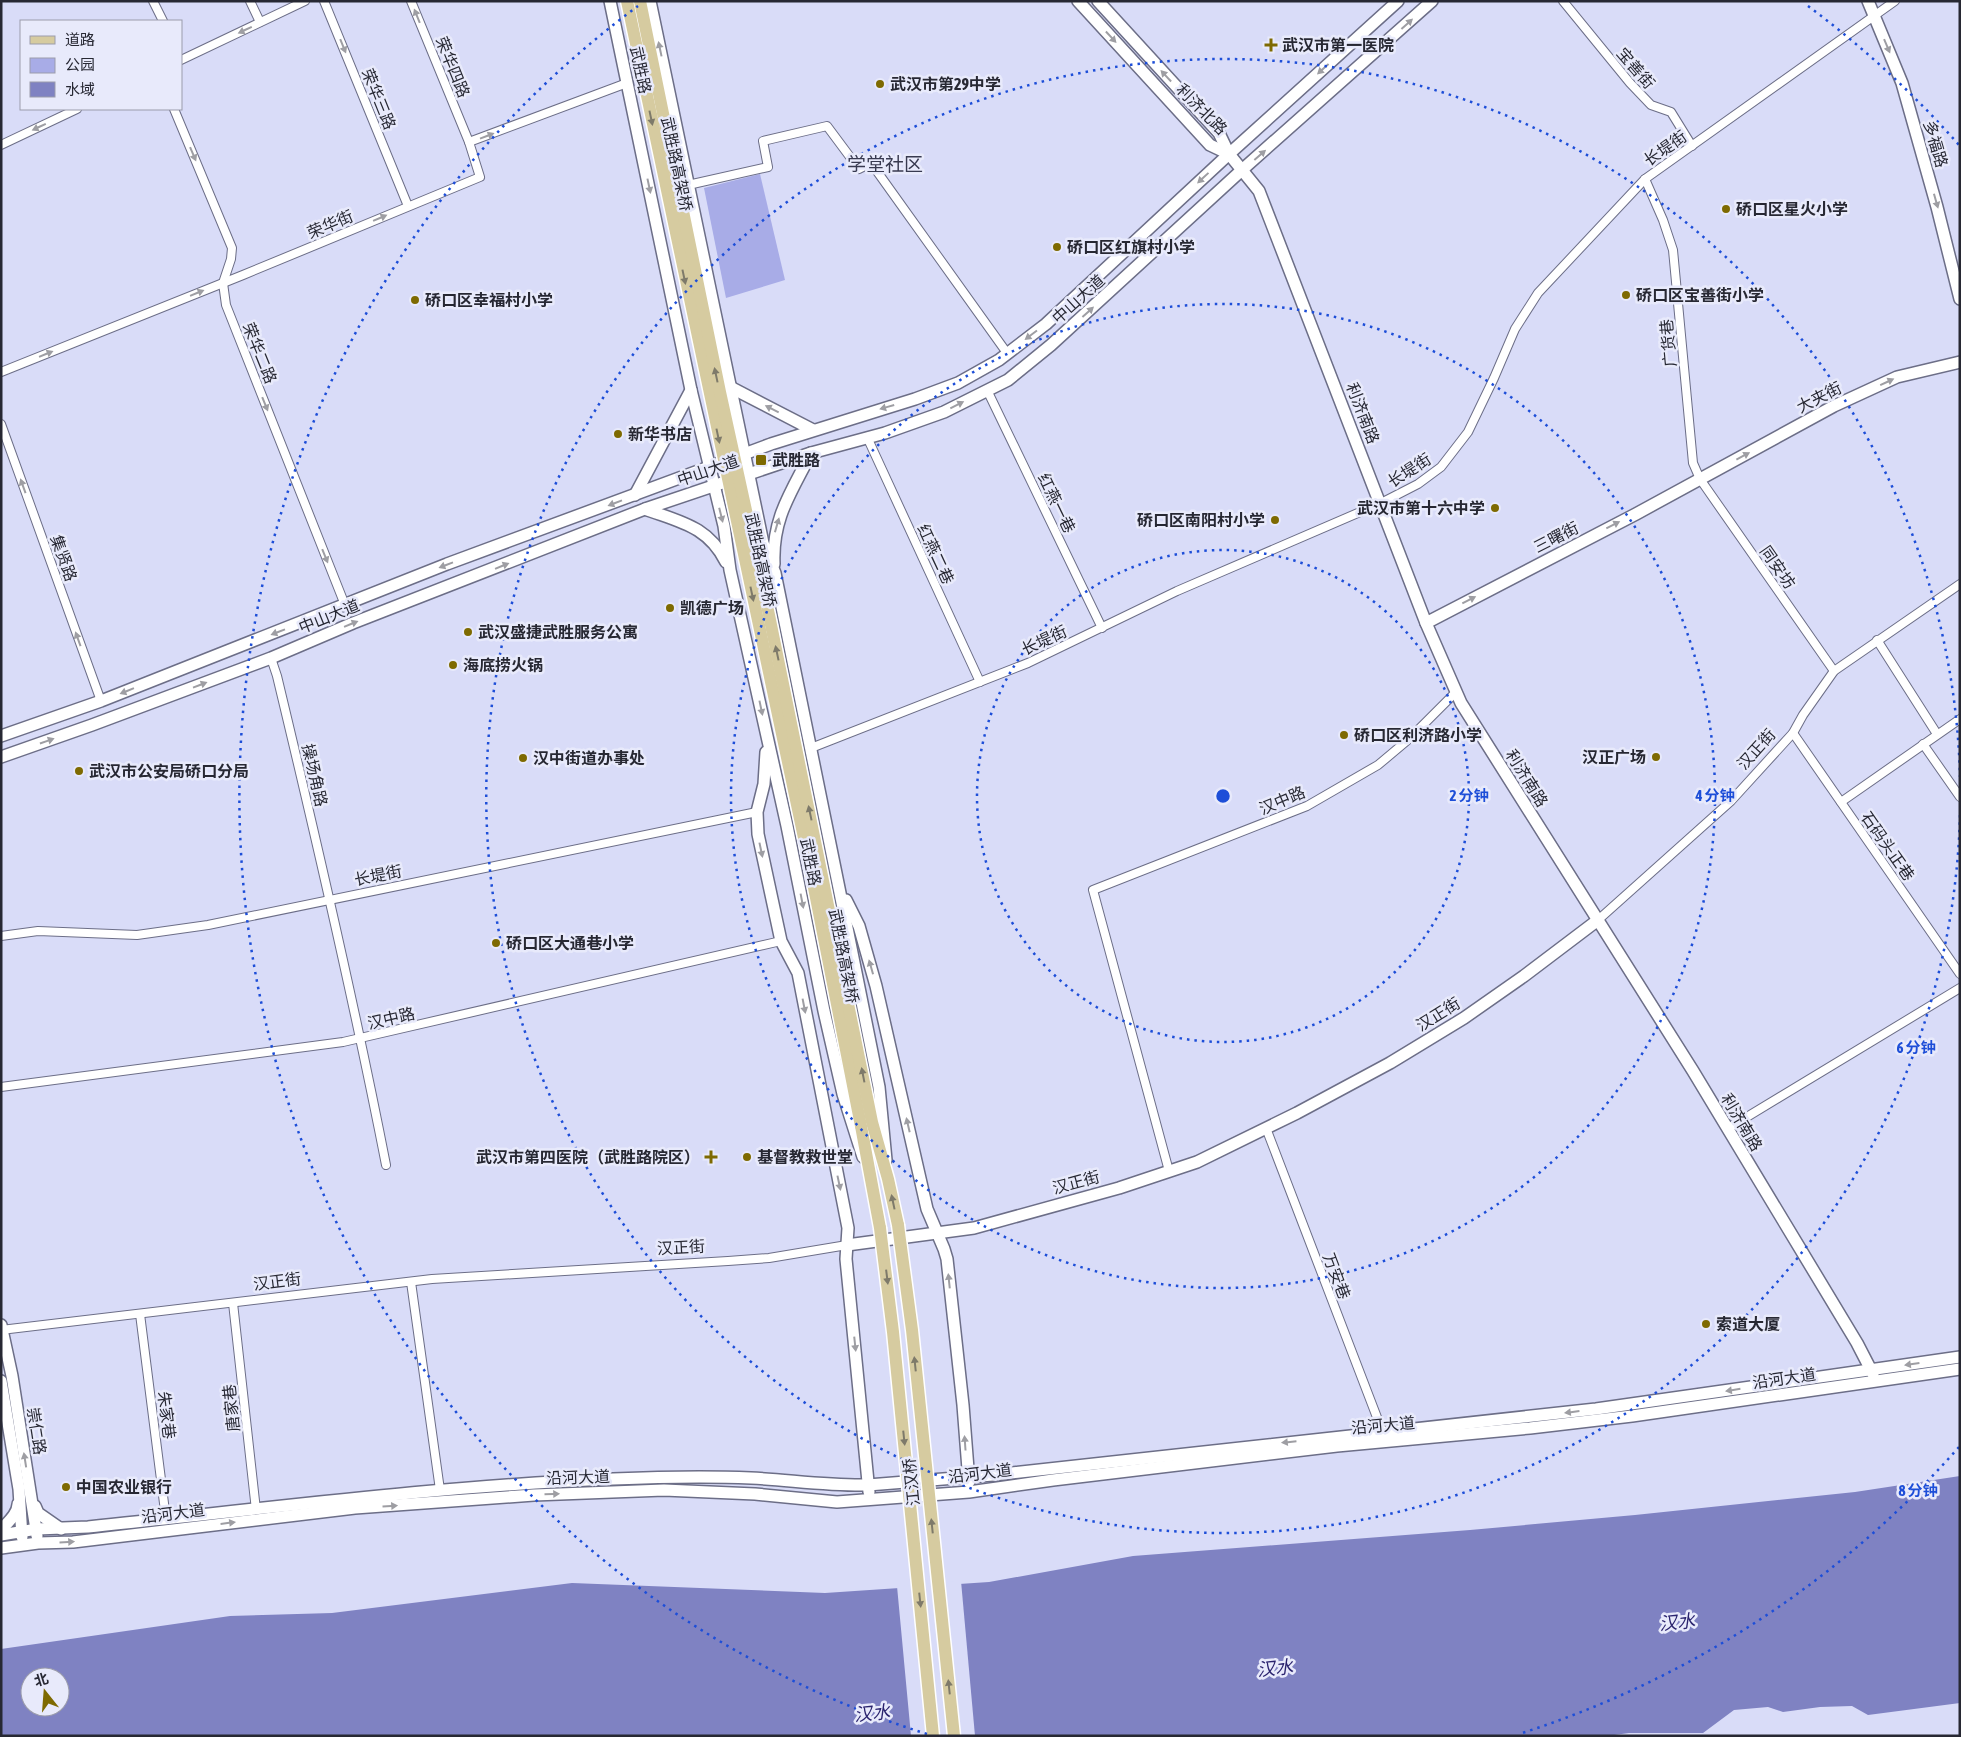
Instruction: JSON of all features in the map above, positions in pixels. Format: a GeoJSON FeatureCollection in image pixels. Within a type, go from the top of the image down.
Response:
{"type":"FeatureCollection","features":[{"type":"Feature","properties":{"kind":"main road","name":"武胜路"},"geometry":{"type":"LineString","coordinates":[[610,1],[690,390],[724,526],[730,570],[824,1011],[843,1094],[871,1180],[880,1228]]}},
{"type":"Feature","properties":{"kind":"main road","name":"武胜路高架桥"},"geometry":{"type":"LineString","coordinates":[[627,1],[807,852],[867,1124]]}},
{"type":"Feature","properties":{"kind":"main road","name":"武胜路高架桥"},"geometry":{"type":"LineString","coordinates":[[640,1],[720,392],[769,615],[867,1124]]}},
{"type":"Feature","properties":{"kind":"main road","name":"武胜路"},"geometry":{"type":"LineString","coordinates":[[650,1],[748,474],[763,543],[774,573],[811,748],[878,1087],[888,1179],[898,1225]]}},
{"type":"Feature","properties":{"kind":"main road","name":"利济北路"},"geometry":{"type":"LineString","coordinates":[[1078,1],[1210,145],[1229,154]]}},
{"type":"Feature","properties":{"kind":"main road","name":"利济北路"},"geometry":{"type":"LineString","coordinates":[[1098,1],[1219,133],[1229,154]]}},
{"type":"Feature","properties":{"kind":"main road","name":"中山大道"},"geometry":{"type":"LineString","coordinates":[[1,736],[101,701],[447,564],[709,467],[813,430],[915,399],[958,383],[1007,354],[1046,324],[1229,154],[1398,1]]}},
{"type":"Feature","properties":{"kind":"main road","name":"中山大道"},"geometry":{"type":"LineString","coordinates":[[1,757],[92,726],[271,658],[645,509],[811,453],[885,433],[944,412],[1008,380],[1051,346],[1243,169],[1432,1]]}},
{"type":"Feature","properties":{"kind":"main road","name":"多福路"},"geometry":{"type":"LineString","coordinates":[[1868,1],[1902,83],[1937,207],[1960,299]]}},
{"type":"Feature","properties":{"kind":"main road","name":"利济南路"},"geometry":{"type":"LineString","coordinates":[[1229,154],[1259,191],[1266,205],[1426,623],[1460,703],[1693,1071],[1852,1334],[1877,1381]]}},
{"type":"Feature","properties":{"kind":"main road","name":"大夹街"},"geometry":{"type":"LineString","coordinates":[[1700,479],[1834,406],[1897,377],[1960,362]]}},
{"type":"Feature","properties":{"kind":"main road"},"geometry":{"type":"LineString","coordinates":[[730,387],[813,430]]}},
{"type":"Feature","properties":{"kind":"main road"},"geometry":{"type":"LineString","coordinates":[[635,495],[690,390]]}},
{"type":"Feature","properties":{"kind":"main road"},"geometry":{"type":"LineString","coordinates":[[774,573],[773,543],[780,517],[811,453]]}},
{"type":"Feature","properties":{"kind":"main road","name":"三曙街"},"geometry":{"type":"LineString","coordinates":[[1426,623],[1700,479]]}},
{"type":"Feature","properties":{"kind":"main road"},"geometry":{"type":"LineString","coordinates":[[645,509],[697,529],[710,538],[720,550],[730,570]]}},
{"type":"Feature","properties":{"kind":"main road"},"geometry":{"type":"LineString","coordinates":[[766,733],[764,784],[757,812],[758,834],[781,941],[798,973],[824,1011]]}},
{"type":"Feature","properties":{"kind":"main road"},"geometry":{"type":"LineString","coordinates":[[839,888],[859,926],[876,986],[927,1209],[947,1259],[963,1405],[969,1492]]}},
{"type":"Feature","properties":{"kind":"main road","name":"汉正街"},"geometry":{"type":"LineString","coordinates":[[847,1245],[974,1228],[1118,1188],[1198,1162],[1390,1063],[1464,1018],[1524,976],[1598,920]]}},
{"type":"Feature","properties":{"kind":"main road"},"geometry":{"type":"LineString","coordinates":[[798,973],[848,1228],[846,1259],[870,1500]]}},
{"type":"Feature","properties":{"kind":"main road"},"geometry":{"type":"LineString","coordinates":[[867,1124],[888,1179]]}},
{"type":"Feature","properties":{"kind":"main road"},"geometry":{"type":"LineString","coordinates":[[867,1124],[871,1180]]}},
{"type":"Feature","properties":{"kind":"main road","name":"江汉桥"},"geometry":{"type":"LineString","coordinates":[[898,1225],[912,1330],[954,1736]]}},
{"type":"Feature","properties":{"kind":"main road","name":"江汉桥"},"geometry":{"type":"LineString","coordinates":[[880,1228],[894,1332],[933,1736]]}},
{"type":"Feature","properties":{"kind":"main road","name":"崇仁路"},"geometry":{"type":"LineString","coordinates":[[2,1328],[12,1376],[24,1488],[22,1545]]}},
{"type":"Feature","properties":{"kind":"main road","name":"沿河大道"},"geometry":{"type":"LineString","coordinates":[[1,1535],[440,1490],[603,1479],[750,1478],[868,1486],[968,1477],[1596,1409],[1960,1357]]}},
{"type":"Feature","properties":{"kind":"main road","name":"沿河大道"},"geometry":{"type":"LineString","coordinates":[[1,1548],[38,1543],[73,1542],[355,1508],[534,1494],[664,1490],[755,1494],[837,1502],[969,1492],[1337,1446],[1530,1428],[1632,1416],[1960,1369]]}},
{"type":"Feature","properties":{"kind":"main road","name":"崇仁路"},"geometry":{"type":"LineString","coordinates":[[1,1380],[24,1488],[37,1530],[38,1543]]}},
{"type":"Feature","properties":{"kind":"main road"},"geometry":{"type":"LineString","coordinates":[[1,1530],[18,1508],[24,1488]]}},
{"type":"Feature","properties":{"kind":"main road"},"geometry":{"type":"LineString","coordinates":[[24,1488],[38,1513],[63,1530]]}},
{"type":"Feature","properties":{"kind":"street"},"geometry":{"type":"LineString","coordinates":[[153,1],[162,20]]}},
{"type":"Feature","properties":{"kind":"street"},"geometry":{"type":"LineString","coordinates":[[250,1],[260,22]]}},
{"type":"Feature","properties":{"kind":"street"},"geometry":{"type":"LineString","coordinates":[[182,60],[305,1]]}},
{"type":"Feature","properties":{"kind":"street","name":"荣华三路"},"geometry":{"type":"LineString","coordinates":[[324,1],[408,206]]}},
{"type":"Feature","properties":{"kind":"street","name":"荣华四路"},"geometry":{"type":"LineString","coordinates":[[411,1],[469,142]]}},
{"type":"Feature","properties":{"kind":"street","name":"宝善街"},"geometry":{"type":"LineString","coordinates":[[1563,1],[1630,84],[1651,105],[1671,112],[1692,146]]}},
{"type":"Feature","properties":{"kind":"street","name":"长堤街"},"geometry":{"type":"LineString","coordinates":[[811,748],[1028,663],[1178,591],[1381,504],[1418,484],[1440,467],[1468,432],[1515,328],[1538,293],[1645,179],[1895,1]]}},
{"type":"Feature","properties":{"kind":"street"},"geometry":{"type":"LineString","coordinates":[[469,142],[627,83]]}},
{"type":"Feature","properties":{"kind":"street"},"geometry":{"type":"LineString","coordinates":[[1,144],[75,110]]}},
{"type":"Feature","properties":{"kind":"street","name":"荣华二路"},"geometry":{"type":"LineString","coordinates":[[174,110],[232,248],[231,260],[224,283],[226,305],[345,605]]}},
{"type":"Feature","properties":{"kind":"street"},"geometry":{"type":"LineString","coordinates":[[688,185],[768,167],[763,141],[827,126],[859,170],[871,163],[1007,354]]}},
{"type":"Feature","properties":{"kind":"street","name":"荣华街"},"geometry":{"type":"LineString","coordinates":[[1,372],[224,283],[480,177],[469,142]]}},
{"type":"Feature","properties":{"kind":"street","name":"广货巷"},"geometry":{"type":"LineString","coordinates":[[1645,179],[1663,220],[1672,250],[1690,440],[1693,463],[1700,479]]}},
{"type":"Feature","properties":{"kind":"street","name":"红燕一巷"},"geometry":{"type":"LineString","coordinates":[[987,390],[1102,628]]}},
{"type":"Feature","properties":{"kind":"street","name":"集贤路"},"geometry":{"type":"LineString","coordinates":[[1,424],[101,701]]}},
{"type":"Feature","properties":{"kind":"street","name":"红燕二巷"},"geometry":{"type":"LineString","coordinates":[[867,438],[980,682]]}},
{"type":"Feature","properties":{"kind":"street","name":"同安坊"},"geometry":{"type":"LineString","coordinates":[[1700,479],[1834,671]]}},
{"type":"Feature","properties":{"kind":"street","name":"汉正街"},"geometry":{"type":"LineString","coordinates":[[1598,920],[1730,802],[1793,734],[1803,715],[1834,671],[1960,584]]}},
{"type":"Feature","properties":{"kind":"street"},"geometry":{"type":"LineString","coordinates":[[1877,640],[1937,734]]}},
{"type":"Feature","properties":{"kind":"street","name":"操场角路"},"geometry":{"type":"LineString","coordinates":[[271,658],[280,685],[330,899],[386,1165]]}},
{"type":"Feature","properties":{"kind":"street","name":"汉中路"},"geometry":{"type":"LineString","coordinates":[[1169,1171],[1093,890],[1307,806],[1378,765],[1409,739],[1456,692]]}},
{"type":"Feature","properties":{"kind":"street"},"geometry":{"type":"LineString","coordinates":[[1841,802],[1960,719]]}},
{"type":"Feature","properties":{"kind":"street","name":"石码头正巷"},"geometry":{"type":"LineString","coordinates":[[1793,734],[1960,974]]}},
{"type":"Feature","properties":{"kind":"street"},"geometry":{"type":"LineString","coordinates":[[1923,744],[1960,797]]}},
{"type":"Feature","properties":{"kind":"street","name":"长堤街"},"geometry":{"type":"LineString","coordinates":[[1,936],[38,931],[137,935],[208,925],[757,812]]}},
{"type":"Feature","properties":{"kind":"street","name":"汉中路"},"geometry":{"type":"LineString","coordinates":[[1,1088],[361,1039],[781,941]]}},
{"type":"Feature","properties":{"kind":"street"},"geometry":{"type":"LineString","coordinates":[[1727,1129],[1960,988]]}},
{"type":"Feature","properties":{"kind":"street","name":"万安巷"},"geometry":{"type":"LineString","coordinates":[[1266,1128],[1383,1433]]}},
{"type":"Feature","properties":{"kind":"street","name":"汉正街"},"geometry":{"type":"LineString","coordinates":[[2,1328],[140,1314],[411,1282],[769,1258],[847,1245]]}},
{"type":"Feature","properties":{"kind":"street"},"geometry":{"type":"LineString","coordinates":[[411,1282],[440,1490]]}},
{"type":"Feature","properties":{"kind":"street","name":"唐家巷"},"geometry":{"type":"LineString","coordinates":[[233,1303],[256,1510]]}},
{"type":"Feature","properties":{"kind":"street","name":"朱家巷"},"geometry":{"type":"LineString","coordinates":[[140,1314],[166,1519]]}},
{"type":"Feature","properties":{"kind":"green space"},"geometry":{"type":"Polygon","coordinates":[[[760,174],[785,280],[726,298],[704,188],[760,174]]]}},
{"type":"Feature","properties":{"kind":"water","name":"汉水"},"geometry":{"type":"Polygon","coordinates":[[[1960,1476],[1960,1703],[1868,1715],[1852,1706],[1820,1707],[1783,1712],[1768,1707],[1734,1710],[1703,1733],[1629,1733],[1607,1736],[1,1736],[1,1649],[230,1616],[332,1613],[572,1583],[825,1593],[989,1582],[1133,1556],[1470,1530],[1855,1492],[1960,1476]]]}},
{"type":"Feature","properties":{"kind":"pier"},"geometry":{"type":"Polygon","coordinates":[[[961,1581],[975,1736],[911,1736],[897,1586],[961,1581]]]}},
{"type":"Feature","properties":{"kind":"place","name":"武汉市第一医院"},"geometry":{"type":"Point","coordinates":[1271,45]}},
{"type":"Feature","properties":{"kind":"place","name":"武汉市第29中学"},"geometry":{"type":"Point","coordinates":[880,84]}},
{"type":"Feature","properties":{"kind":"place","name":"硚口区星火小学"},"geometry":{"type":"Point","coordinates":[1726,209]}},
{"type":"Feature","properties":{"kind":"place","name":"硚口区红旗村小学"},"geometry":{"type":"Point","coordinates":[1057,247]}},
{"type":"Feature","properties":{"kind":"place","name":"硚口区宝善街小学"},"geometry":{"type":"Point","coordinates":[1626,295]}},
{"type":"Feature","properties":{"kind":"place","name":"硚口区幸福村小学"},"geometry":{"type":"Point","coordinates":[415,300]}},
{"type":"Feature","properties":{"kind":"place","name":"新华书店"},"geometry":{"type":"Point","coordinates":[618,434]}},
{"type":"Feature","properties":{"kind":"place","name":"武胜路"},"geometry":{"type":"Point","coordinates":[761,460]}},
{"type":"Feature","properties":{"kind":"place","name":"武汉市第十六中学"},"geometry":{"type":"Point","coordinates":[1495,508]}},
{"type":"Feature","properties":{"kind":"place","name":"硚口区南阳村小学"},"geometry":{"type":"Point","coordinates":[1275,520]}},
{"type":"Feature","properties":{"kind":"place","name":"凯德广场"},"geometry":{"type":"Point","coordinates":[670,608]}},
{"type":"Feature","properties":{"kind":"place","name":"武汉盛捷武胜服务公寓"},"geometry":{"type":"Point","coordinates":[468,632]}},
{"type":"Feature","properties":{"kind":"place","name":"海底捞火锅"},"geometry":{"type":"Point","coordinates":[453,665]}},
{"type":"Feature","properties":{"kind":"place","name":"硚口区利济路小学"},"geometry":{"type":"Point","coordinates":[1344,735]}},
{"type":"Feature","properties":{"kind":"place","name":"汉正广场"},"geometry":{"type":"Point","coordinates":[1656,757]}},
{"type":"Feature","properties":{"kind":"place","name":"汉中街道办事处"},"geometry":{"type":"Point","coordinates":[523,758]}},
{"type":"Feature","properties":{"kind":"place","name":"武汉市公安局硚口分局"},"geometry":{"type":"Point","coordinates":[79,771]}},
{"type":"Feature","properties":{"kind":"place","name":"硚口区大通巷小学"},"geometry":{"type":"Point","coordinates":[496,943]}},
{"type":"Feature","properties":{"kind":"place","name":"武汉市第四医院（武胜路院区）"},"geometry":{"type":"Point","coordinates":[711,1157]}},
{"type":"Feature","properties":{"kind":"place","name":"基督教救世堂"},"geometry":{"type":"Point","coordinates":[747,1157]}},
{"type":"Feature","properties":{"kind":"place","name":"索道大厦"},"geometry":{"type":"Point","coordinates":[1706,1324]}},
{"type":"Feature","properties":{"kind":"place","name":"中国农业银行"},"geometry":{"type":"Point","coordinates":[66,1487]}},
{"type":"Feature","properties":{"kind":"district","name":"学堂社区"},"geometry":{"type":"Point","coordinates":[885,164]}}]}
